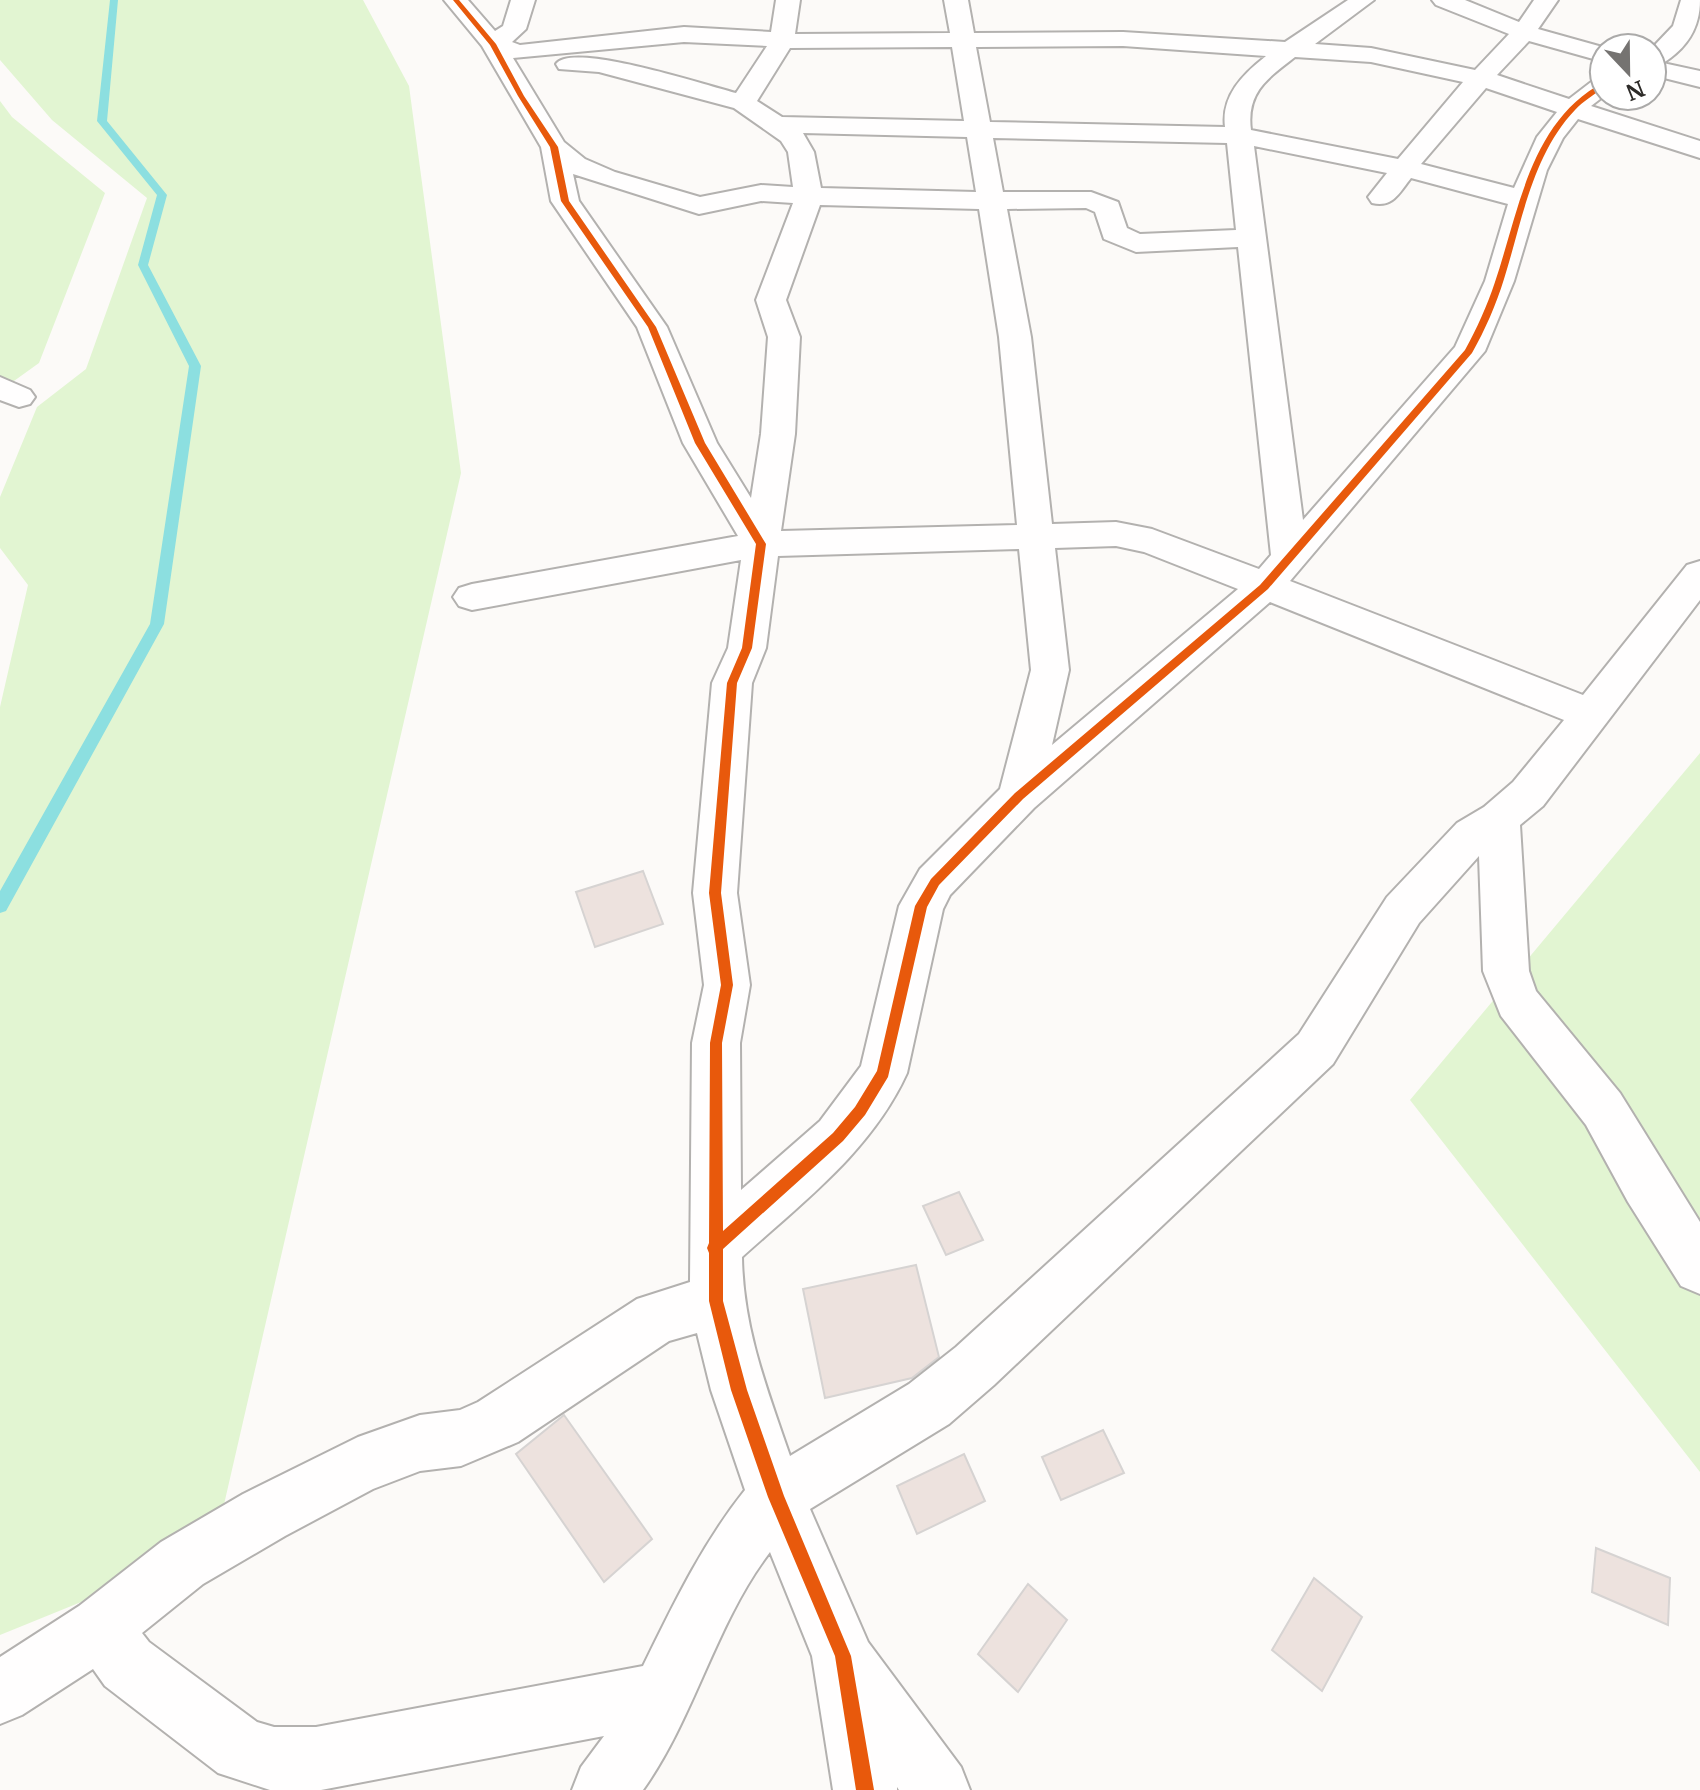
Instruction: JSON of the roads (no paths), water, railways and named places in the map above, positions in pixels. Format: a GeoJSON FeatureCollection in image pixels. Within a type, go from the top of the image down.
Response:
{"type":"FeatureCollection","features":[{"type":"Feature","properties":{"kind":"street"},"geometry":{"type":"LineString","coordinates":[[456,0],[506,48],[551,62],[600,65],[743,103],[792,136],[801,152],[809,198],[771,300],[784,337],[778,434],[747,648],[732,683],[715,893],[727,985],[716,1043],[715,1275],[739,1390],[776,1497],[843,1656],[938,1790]]}},
{"type":"Feature","properties":{"kind":"street"},"geometry":{"type":"LineString","coordinates":[[523,0],[506,48],[521,96],[554,147],[575,165],[605,178],[699,206],[761,193],[809,198],[1101,203],[1108,208],[1114,233],[1136,243],[1252,238]]}},
{"type":"Feature","properties":{"kind":"street"},"geometry":{"type":"LineString","coordinates":[[743,103],[782,41],[788,0]]}},
{"type":"Feature","properties":{"kind":"street"},"geometry":{"type":"LineString","coordinates":[[956,0],[1015,337],[1050,670],[1019,796]]}},
{"type":"Feature","properties":{"kind":"street"},"geometry":{"type":"LineString","coordinates":[[1277,574],[1252,238],[1239,135],[1238,98],[1292,48],[1362,0]]}},
{"type":"Feature","properties":{"kind":"street"},"geometry":{"type":"LineString","coordinates":[[1444,0],[1524,32],[1588,50]]}},
{"type":"Feature","properties":{"kind":"street"},"geometry":{"type":"LineString","coordinates":[[1382,197],[1436,127],[1524,32],[1546,0]]}},
{"type":"Feature","properties":{"kind":"street"},"geometry":{"type":"LineString","coordinates":[[1668,47],[1676,41],[1688,22],[1693,0]]}},
{"type":"Feature","properties":{"kind":"street"},"geometry":{"type":"LineString","coordinates":[[506,48],[696,36],[762,37],[782,41],[961,37],[1123,39],[1292,48],[1371,55],[1483,79],[1700,150]]}},
{"type":"Feature","properties":{"kind":"street"},"geometry":{"type":"LineString","coordinates":[[1668,72],[1700,79]]}},
{"type":"Feature","properties":{"kind":"street"},"geometry":{"type":"LineString","coordinates":[[0,1693],[101,1628],[182,1563],[264,1515],[358,1466],[420,1443],[461,1438],[498,1422],[656,1318],[715,1275],[860,1111],[883,1073],[921,906],[935,882],[1019,796],[1277,574],[1469,351],[1487,319],[1546,139],[1571,107],[1588,95]]}},
{"type":"Feature","properties":{"kind":"street"},"geometry":{"type":"LineString","coordinates":[[778,125],[1239,135],[1404,168],[1525,200]]}},
{"type":"Feature","properties":{"kind":"street"},"geometry":{"type":"LineString","coordinates":[[554,147],[565,201],[652,327],[700,443],[761,544]]}},
{"type":"Feature","properties":{"kind":"street"},"geometry":{"type":"LineString","coordinates":[[472,597],[761,544],[1116,534],[1277,574],[1590,714]]}},
{"type":"Feature","properties":{"kind":"street"},"geometry":{"type":"LineString","coordinates":[[604,1790],[639,1742],[706,1603],[743,1539],[776,1497],[929,1404],[975,1366],[1316,1049],[1403,910],[1472,835],[1499,819],[1528,794],[1700,574]]}},
{"type":"Feature","properties":{"kind":"street"},"geometry":{"type":"LineString","coordinates":[[1499,819],[1506,971],[1517,1002],[1603,1109],[1646,1185],[1700,1268]]}},
{"type":"Feature","properties":{"kind":"street"},"geometry":{"type":"LineString","coordinates":[[101,1628],[127,1664],[241,1750],[274,1759],[310,1775],[662,1694]]}},
{"type":"Feature","properties":{"kind":"street"},"geometry":{"type":"LineString","coordinates":[[843,1656],[865,1790]]}},
{"type":"Feature","properties":{"kind":"waterway"},"geometry":{"type":"LineString","coordinates":[[0,906],[157,624],[195,366],[143,265],[162,195],[102,121],[114,0]]}}]}
